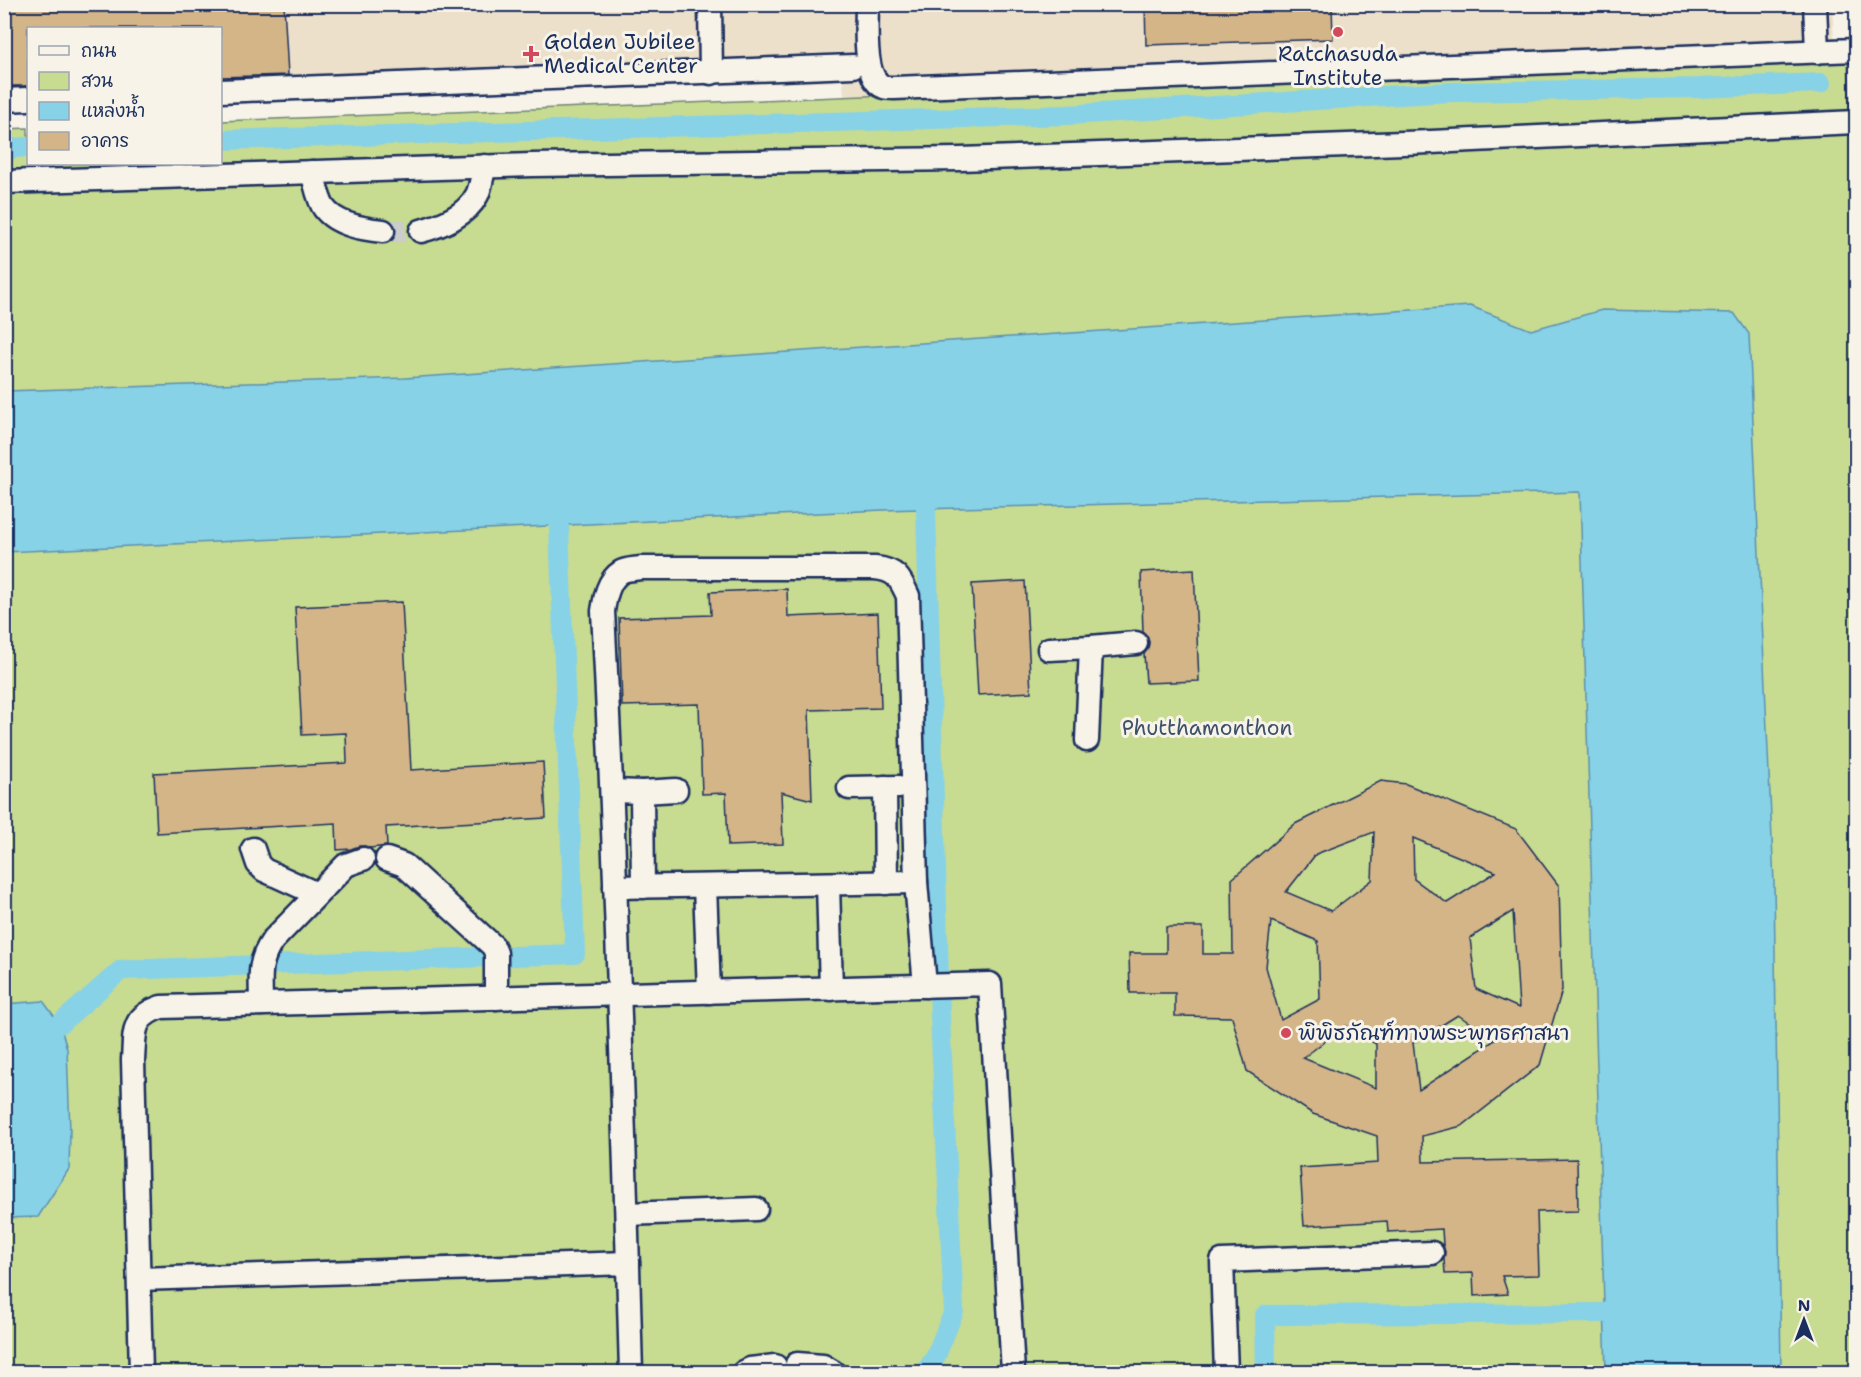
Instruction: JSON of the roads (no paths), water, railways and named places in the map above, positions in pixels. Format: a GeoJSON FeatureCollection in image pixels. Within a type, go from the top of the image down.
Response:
{"type":"FeatureCollection","features":[{"type":"Feature","properties":{"kind":"street"},"geometry":{"type":"LineString","coordinates":[[710,4],[711,73]]}},
{"type":"Feature","properties":{"kind":"street"},"geometry":{"type":"LineString","coordinates":[[861,66],[867,4]]}},
{"type":"Feature","properties":{"kind":"street"},"geometry":{"type":"LineString","coordinates":[[1815,4],[1817,52]]}},
{"type":"Feature","properties":{"kind":"street"},"geometry":{"type":"LineString","coordinates":[[222,92],[861,66],[878,83],[884,87],[894,88],[1857,51]]}},
{"type":"Feature","properties":{"kind":"street"},"geometry":{"type":"LineString","coordinates":[[4,100],[27,99]]}},
{"type":"Feature","properties":{"kind":"street"},"geometry":{"type":"LineString","coordinates":[[4,182],[484,166],[960,159],[1431,142],[1857,122]]}},
{"type":"Feature","properties":{"kind":"street"},"geometry":{"type":"LineString","coordinates":[[421,231],[442,225],[462,213],[477,195],[484,166]]}},
{"type":"Feature","properties":{"kind":"street"},"geometry":{"type":"LineString","coordinates":[[312,172],[323,207],[335,218],[360,228],[383,231]]}},
{"type":"Feature","properties":{"kind":"street"},"geometry":{"type":"LineString","coordinates":[[631,1372],[621,994],[603,611],[606,594],[612,581],[621,571],[640,568],[875,568],[885,569],[897,575],[908,596],[916,882],[925,986]]}},
{"type":"Feature","properties":{"kind":"street"},"geometry":{"type":"LineString","coordinates":[[1049,649],[1136,643]]}},
{"type":"Feature","properties":{"kind":"street"},"geometry":{"type":"LineString","coordinates":[[1087,740],[1091,647]]}},
{"type":"Feature","properties":{"kind":"street"},"geometry":{"type":"LineString","coordinates":[[885,787],[885,883]]}},
{"type":"Feature","properties":{"kind":"street"},"geometry":{"type":"LineString","coordinates":[[849,788],[914,787]]}},
{"type":"Feature","properties":{"kind":"street"},"geometry":{"type":"LineString","coordinates":[[612,791],[676,790]]}},
{"type":"Feature","properties":{"kind":"street"},"geometry":{"type":"LineString","coordinates":[[642,792],[643,887]]}},
{"type":"Feature","properties":{"kind":"street"},"geometry":{"type":"LineString","coordinates":[[253,849],[258,864],[264,870],[317,894]]}},
{"type":"Feature","properties":{"kind":"street"},"geometry":{"type":"LineString","coordinates":[[387,859],[404,865],[488,940],[496,953],[497,988]]}},
{"type":"Feature","properties":{"kind":"street"},"geometry":{"type":"LineString","coordinates":[[261,996],[261,964],[264,952],[273,940],[346,865],[363,860]]}},
{"type":"Feature","properties":{"kind":"street"},"geometry":{"type":"LineString","coordinates":[[615,887],[916,882]]}},
{"type":"Feature","properties":{"kind":"street"},"geometry":{"type":"LineString","coordinates":[[828,884],[831,989]]}},
{"type":"Feature","properties":{"kind":"street"},"geometry":{"type":"LineString","coordinates":[[705,886],[709,992]]}},
{"type":"Feature","properties":{"kind":"street"},"geometry":{"type":"LineString","coordinates":[[141,1372],[133,1060],[135,1032],[140,1019],[148,1012],[161,1007],[261,996],[497,988],[621,994],[990,984],[1013,1372]]}},
{"type":"Feature","properties":{"kind":"street"},"geometry":{"type":"LineString","coordinates":[[627,1214],[756,1209]]}},
{"type":"Feature","properties":{"kind":"street"},"geometry":{"type":"LineString","coordinates":[[1226,1372],[1222,1261],[1432,1253]]}},
{"type":"Feature","properties":{"kind":"street"},"geometry":{"type":"LineString","coordinates":[[138,1279],[628,1263]]}},
{"type":"Feature","properties":{"kind":"street"},"geometry":{"type":"LineString","coordinates":[[999,1372],[1011,1347]]}},
{"type":"Feature","properties":{"kind":"street"},"geometry":{"type":"LineString","coordinates":[[744,1372],[750,1369],[786,1365],[823,1366],[833,1372]]}},
{"type":"Feature","properties":{"kind":"water"},"geometry":{"type":"Polygon","coordinates":[[[1470,306],[1531,330],[1602,310],[1734,313],[1749,334],[1774,883],[1781,1372],[1606,1372],[1580,492],[883,510],[5,552],[5,391],[405,378],[1470,306]]]}},
{"type":"Feature","properties":{"kind":"water"},"geometry":{"type":"Polygon","coordinates":[[[43,1001],[60,1024],[67,1049],[69,1169],[38,1217],[5,1218],[5,1004],[43,1001]]]}},
{"type":"Feature","properties":{"kind":"waterway"},"geometry":{"type":"LineString","coordinates":[[222,140],[1066,115],[1451,92],[1698,88],[1821,83]]}},
{"type":"Feature","properties":{"kind":"waterway"},"geometry":{"type":"LineString","coordinates":[[4,149],[27,147]]}},
{"type":"Feature","properties":{"kind":"waterway"},"geometry":{"type":"LineString","coordinates":[[925,1372],[935,1358],[954,1311],[940,1017],[926,509]]}},
{"type":"Feature","properties":{"kind":"waterway"},"geometry":{"type":"LineString","coordinates":[[60,1024],[121,970],[575,954],[559,526]]}},
{"type":"Feature","properties":{"kind":"waterway"},"geometry":{"type":"LineString","coordinates":[[1266,1372],[1265,1315],[1604,1313]]}},
{"type":"Feature","properties":{"kind":"tunnel"},"geometry":{"type":"LineString","coordinates":[[383,231],[421,231]]}},
{"type":"Feature","properties":{"kind":"place","name":"Ratchasuda Institute"},"geometry":{"type":"Point","coordinates":[1338,32]}},
{"type":"Feature","properties":{"kind":"place","name":"Golden Jubilee Medical Center"},"geometry":{"type":"Point","coordinates":[531,54]}},
{"type":"Feature","properties":{"kind":"place","name":"พิพิธภัณฑ์ทางพระพุทธศาสนา"},"geometry":{"type":"Point","coordinates":[1286,1033]}},
{"type":"Feature","properties":{"kind":"park label","name":"Phutthamonthon"},"geometry":{"type":"Point","coordinates":[1207,728]}}]}
